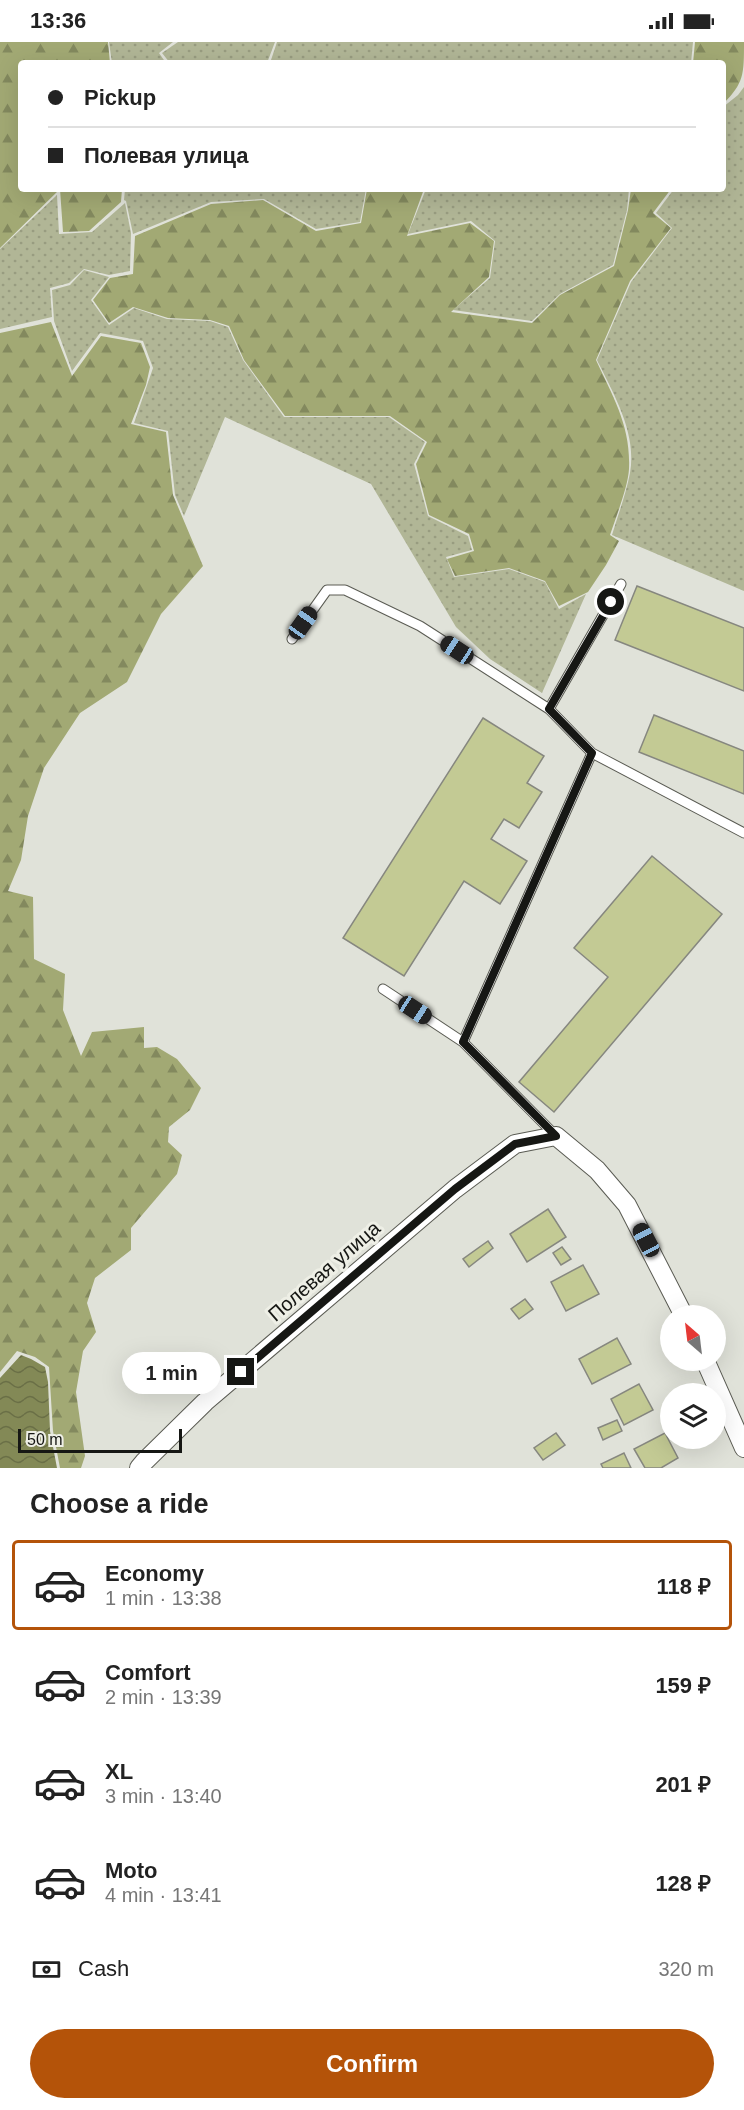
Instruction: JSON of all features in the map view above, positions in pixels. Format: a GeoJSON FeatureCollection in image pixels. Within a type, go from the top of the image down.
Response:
{"type":"FeatureCollection","features":[{"type":"Feature","properties":{"kind":"street"},"geometry":{"type":"LineString","coordinates":[[556,1136],[597,1170],[627,1205],[678,1305]]}},
{"type":"Feature","properties":{"kind":"street","name":"Полевая улица"},"geometry":{"type":"LineString","coordinates":[[140,1468],[205,1402],[455,1189],[515,1144],[556,1136]]}},
{"type":"Feature","properties":{"kind":"street"},"geometry":{"type":"LineString","coordinates":[[710,1371],[744,1448]]}},
{"type":"Feature","properties":{"kind":"lane"},"geometry":{"type":"LineString","coordinates":[[549,709],[621,584]]}},
{"type":"Feature","properties":{"kind":"lane"},"geometry":{"type":"LineString","coordinates":[[292,639],[327,590],[345,590],[420,626],[549,709],[592,753],[744,833]]}},
{"type":"Feature","properties":{"kind":"lane"},"geometry":{"type":"LineString","coordinates":[[463,1042],[592,753]]}},
{"type":"Feature","properties":{"kind":"lane"},"geometry":{"type":"LineString","coordinates":[[382,989],[463,1042],[556,1136]]}},
{"type":"Feature","properties":{"kind":"shaded area"},"geometry":{"type":"Polygon","coordinates":[[[109,42],[173,42],[159,53],[164,60],[112,60],[109,42]]]}},
{"type":"Feature","properties":{"kind":"shaded area"},"geometry":{"type":"Polygon","coordinates":[[[178,42],[275,42],[268,60],[168,60],[162,53],[178,42]]]}},
{"type":"Feature","properties":{"kind":"shaded area"},"geometry":{"type":"Polygon","coordinates":[[[277,42],[693,42],[691,60],[271,60],[277,42]]]}},
{"type":"Feature","properties":{"kind":"shaded area"},"geometry":{"type":"Polygon","coordinates":[[[744,87],[744,591],[612,535],[630,473],[630,443],[617,401],[597,360],[631,282],[672,228],[656,213],[672,192],[726,192],[726,105],[744,87]]]}},
{"type":"Feature","properties":{"kind":"shaded area"},"geometry":{"type":"Polygon","coordinates":[[[125,192],[365,192],[360,222],[316,229],[264,199],[211,202],[133,234],[124,200],[125,192]]]}},
{"type":"Feature","properties":{"kind":"shaded area"},"geometry":{"type":"Polygon","coordinates":[[[425,192],[629,192],[627,210],[613,265],[560,294],[532,321],[453,310],[490,278],[495,241],[471,221],[408,234],[425,192]]]}},
{"type":"Feature","properties":{"kind":"shaded area"},"geometry":{"type":"Polygon","coordinates":[[[57,195],[59,234],[92,232],[125,203],[131,233],[130,271],[109,275],[84,269],[69,283],[50,288],[52,317],[0,329],[0,249],[57,195]]]}},
{"type":"Feature","properties":{"kind":"shaded area"},"geometry":{"type":"Polygon","coordinates":[[[84,270],[109,277],[91,300],[109,325],[134,308],[167,319],[210,321],[228,327],[243,360],[284,417],[389,417],[425,442],[414,464],[428,516],[468,536],[472,550],[446,557],[454,577],[509,569],[545,582],[559,609],[586,594],[542,693],[490,659],[456,627],[371,484],[225,417],[184,516],[175,495],[168,431],[134,423],[153,368],[143,341],[100,333],[72,371],[54,321],[52,290],[70,285],[84,270]]]}},
{"type":"Feature","properties":{"kind":"green space"},"geometry":{"type":"Polygon","coordinates":[[[0,42],[108,42],[110,60],[18,60],[18,192],[57,192],[0,248],[0,42]]]}},
{"type":"Feature","properties":{"kind":"green space"},"geometry":{"type":"Polygon","coordinates":[[[695,42],[744,42],[741,78],[726,100],[726,60],[693,60],[695,42]]]}},
{"type":"Feature","properties":{"kind":"green space"},"geometry":{"type":"Polygon","coordinates":[[[60,192],[122,192],[121,202],[89,231],[63,232],[60,192]]]}},
{"type":"Feature","properties":{"kind":"green space"},"geometry":{"type":"Polygon","coordinates":[[[366,192],[423,192],[407,236],[470,223],[494,241],[489,277],[451,312],[532,323],[560,295],[614,266],[631,192],[669,192],[653,213],[671,228],[630,281],[596,360],[624,425],[629,453],[629,469],[624,493],[610,535],[619,541],[588,592],[559,606],[545,581],[509,568],[455,576],[447,559],[474,551],[469,534],[429,515],[416,464],[427,442],[390,416],[285,416],[244,360],[229,326],[210,320],[168,318],[133,307],[109,323],[93,300],[110,278],[133,274],[135,236],[211,204],[263,200],[316,231],[361,223],[366,192]]]}},
{"type":"Feature","properties":{"kind":"green space"},"geometry":{"type":"Polygon","coordinates":[[[51,322],[72,376],[101,336],[141,343],[150,367],[146,385],[131,424],[166,432],[173,495],[203,566],[161,614],[127,682],[80,713],[44,768],[28,816],[21,860],[8,891],[33,897],[34,959],[65,974],[63,1010],[81,1056],[92,1032],[144,1027],[144,1048],[157,1047],[177,1059],[201,1088],[190,1110],[169,1127],[168,1142],[182,1155],[177,1174],[131,1228],[131,1250],[95,1278],[87,1303],[96,1332],[83,1351],[76,1392],[85,1456],[81,1468],[60,1468],[53,1431],[49,1367],[35,1357],[17,1351],[0,1372],[0,333],[51,322]]]}},
{"type":"Feature","properties":{"kind":"water"},"geometry":{"type":"Polygon","coordinates":[[[21,1355],[45,1367],[48,1382],[50,1431],[57,1468],[0,1468],[0,1378],[21,1355]]]}},
{"type":"Feature","properties":{"kind":"building"},"geometry":{"type":"Polygon","coordinates":[[[637,586],[744,628],[744,691],[615,640],[637,586]]]}},
{"type":"Feature","properties":{"kind":"building"},"geometry":{"type":"Polygon","coordinates":[[[654,715],[744,751],[744,794],[639,752],[654,715]]]}},
{"type":"Feature","properties":{"kind":"building"},"geometry":{"type":"Polygon","coordinates":[[[483,718],[544,756],[527,783],[542,792],[519,828],[504,819],[491,839],[527,861],[500,904],[464,881],[404,976],[343,938],[483,718]]]}},
{"type":"Feature","properties":{"kind":"building"},"geometry":{"type":"Polygon","coordinates":[[[652,856],[722,914],[554,1112],[519,1082],[608,977],[574,948],[652,856]]]}},
{"type":"Feature","properties":{"kind":"building"},"geometry":{"type":"Polygon","coordinates":[[[548,1209],[566,1237],[527,1262],[510,1234],[548,1209]]]}},
{"type":"Feature","properties":{"kind":"building"},"geometry":{"type":"Polygon","coordinates":[[[488,1241],[493,1248],[469,1267],[463,1259],[488,1241]]]}},
{"type":"Feature","properties":{"kind":"building"},"geometry":{"type":"Polygon","coordinates":[[[562,1247],[571,1259],[561,1265],[553,1253],[562,1247]]]}},
{"type":"Feature","properties":{"kind":"building"},"geometry":{"type":"Polygon","coordinates":[[[583,1265],[599,1294],[566,1311],[551,1282],[583,1265]]]}},
{"type":"Feature","properties":{"kind":"building"},"geometry":{"type":"Polygon","coordinates":[[[525,1299],[533,1309],[519,1319],[511,1309],[525,1299]]]}},
{"type":"Feature","properties":{"kind":"building"},"geometry":{"type":"Polygon","coordinates":[[[617,1338],[631,1364],[592,1384],[579,1359],[617,1338]]]}},
{"type":"Feature","properties":{"kind":"building"},"geometry":{"type":"Polygon","coordinates":[[[639,1384],[653,1410],[624,1425],[611,1399],[639,1384]]]}},
{"type":"Feature","properties":{"kind":"building"},"geometry":{"type":"Polygon","coordinates":[[[617,1420],[622,1431],[603,1440],[598,1428],[617,1420]]]}},
{"type":"Feature","properties":{"kind":"building"},"geometry":{"type":"Polygon","coordinates":[[[556,1433],[565,1445],[543,1460],[534,1448],[556,1433]]]}},
{"type":"Feature","properties":{"kind":"building"},"geometry":{"type":"Polygon","coordinates":[[[660,1436],[660,1449],[673,1449],[678,1458],[661,1468],[645,1468],[634,1449],[660,1436]]]}},
{"type":"Feature","properties":{"kind":"building"},"geometry":{"type":"Polygon","coordinates":[[[624,1453],[631,1468],[603,1468],[601,1464],[624,1453]]]}},
{"type":"Feature","properties":{"kind":"route"},"geometry":{"type":"LineString","coordinates":[[241,1372],[455,1189],[515,1144],[556,1136],[463,1042],[592,753],[549,709],[611,602]]}}]}
